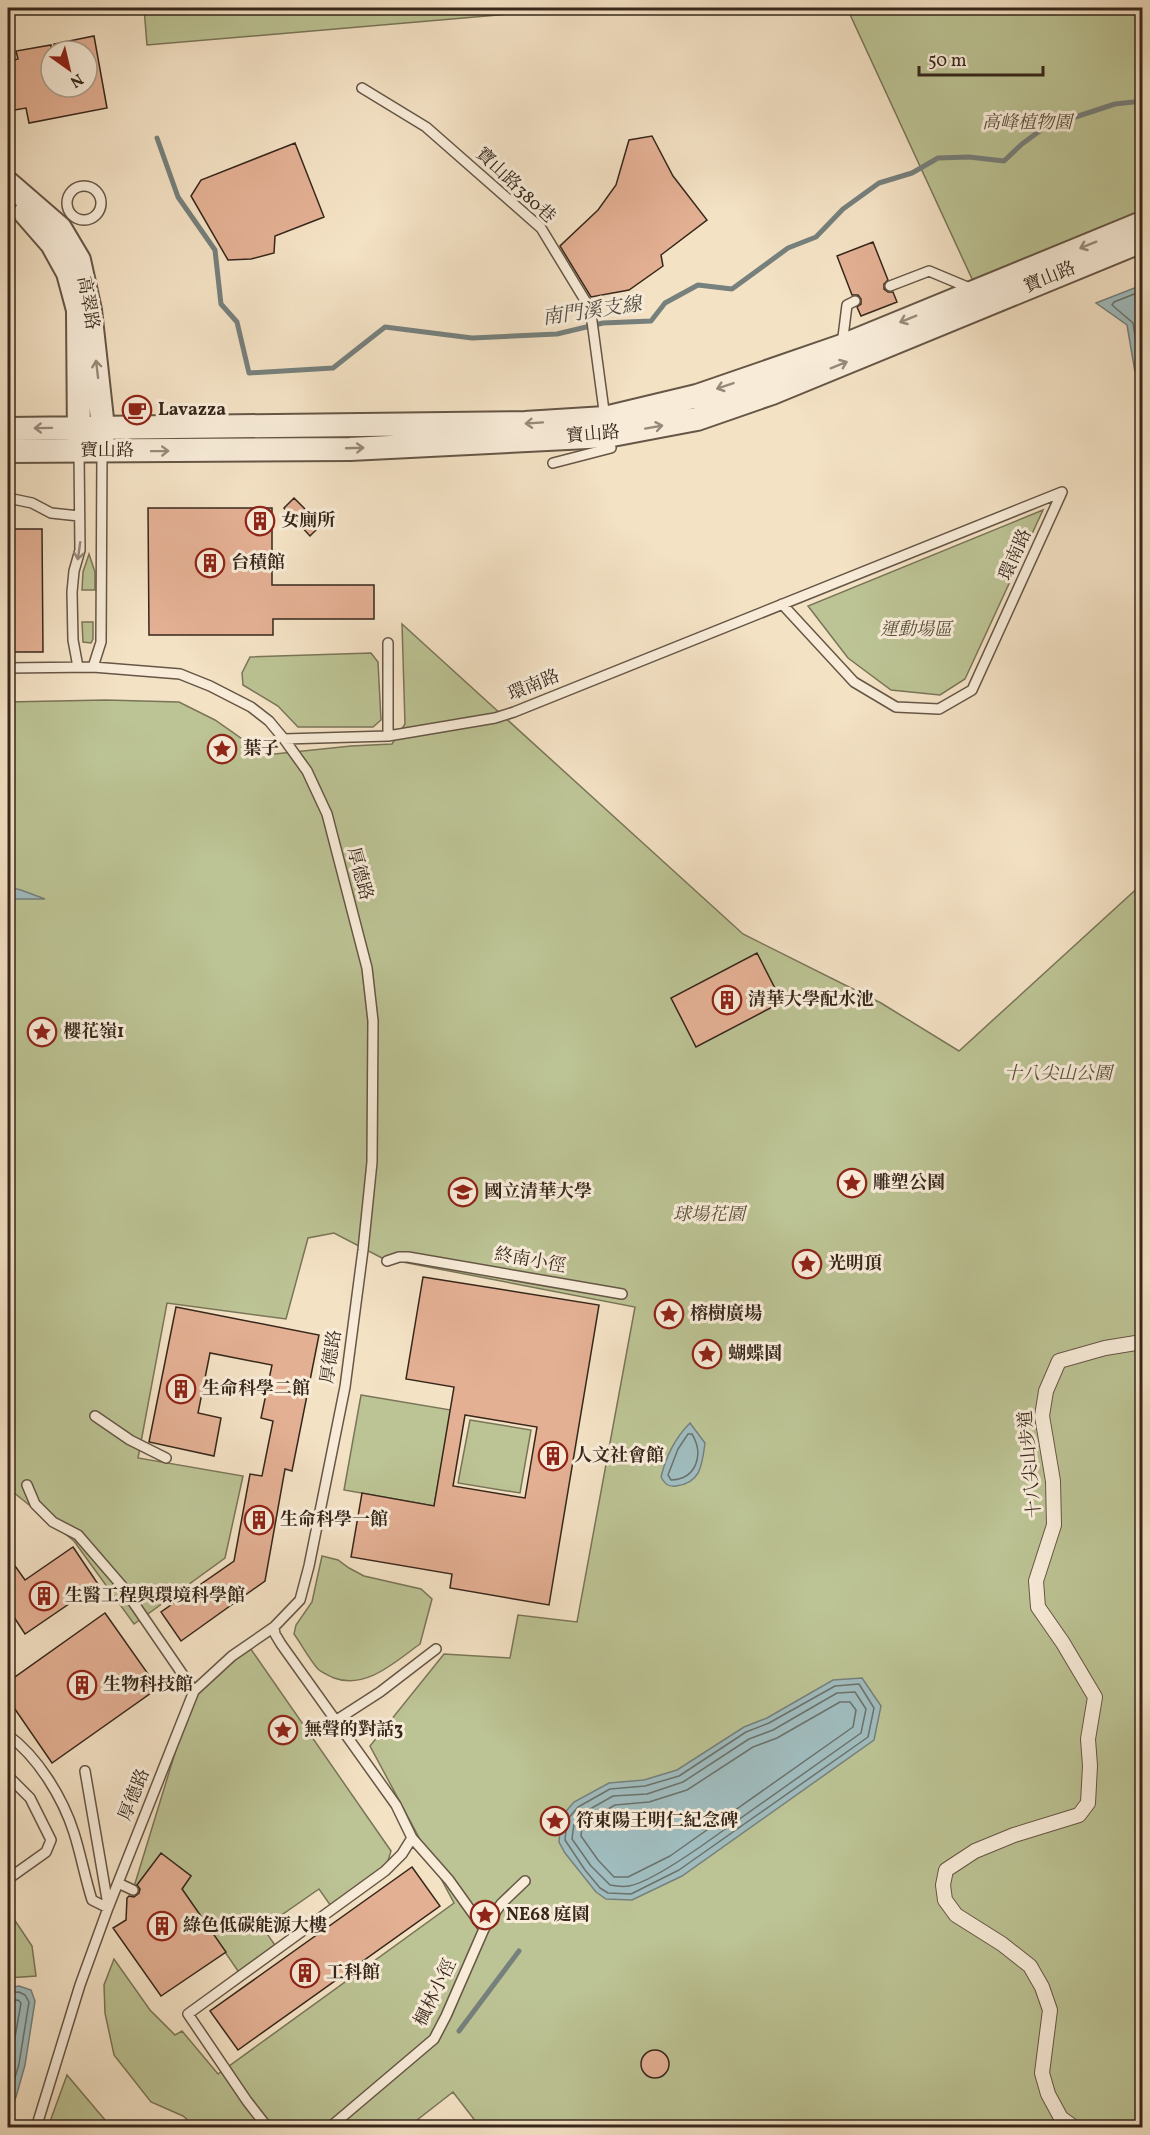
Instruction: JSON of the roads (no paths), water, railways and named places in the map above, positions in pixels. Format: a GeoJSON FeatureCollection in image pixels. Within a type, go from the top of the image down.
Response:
{"type":"FeatureCollection","features":[{"type":"Feature","properties":{"kind":"street","name":"高翠路"},"geometry":{"type":"LineString","coordinates":[[8,183],[65,221],[79,260],[88,300],[102,428],[102,452]]}},
{"type":"Feature","properties":{"kind":"street","name":"高翠路"},"geometry":{"type":"LineString","coordinates":[[8,198],[52,244],[68,273],[78,310],[79,451]]}},
{"type":"Feature","properties":{"kind":"street","name":"寶山路"},"geometry":{"type":"LineString","coordinates":[[8,429],[525,423],[606,427],[842,346],[1143,223]]}},
{"type":"Feature","properties":{"kind":"street","name":"寶山路"},"geometry":{"type":"LineString","coordinates":[[8,451],[350,449],[697,419],[772,393],[1143,241]]}},
{"type":"Feature","properties":{"kind":"street","name":"十八尖山步道"},"geometry":{"type":"LineString","coordinates":[[1075,2127],[1061,2118],[1048,2094],[1042,2073],[1050,2010],[1042,1987],[1030,1966],[1002,1944],[956,1915],[945,1900],[943,1885],[946,1870],[975,1851],[1079,1815],[1088,1803],[1090,1766],[1088,1739],[1095,1697],[1063,1643],[1038,1607],[1036,1581],[1054,1525],[1053,1481],[1042,1416],[1046,1391],[1059,1361],[1105,1348],[1143,1342]]}},
{"type":"Feature","properties":{"kind":"lane","name":"寶山路380巷"},"geometry":{"type":"LineString","coordinates":[[362,88],[426,127],[541,228],[591,314],[606,427]]}},
{"type":"Feature","properties":{"kind":"lane"},"geometry":{"type":"LineString","coordinates":[[890,286],[929,271],[977,291]]}},
{"type":"Feature","properties":{"kind":"lane"},"geometry":{"type":"LineString","coordinates":[[842,346],[847,304],[855,301]]}},
{"type":"Feature","properties":{"kind":"lane"},"geometry":{"type":"LineString","coordinates":[[553,463],[611,448],[606,427]]}},
{"type":"Feature","properties":{"kind":"lane"},"geometry":{"type":"LineString","coordinates":[[78,667],[73,640],[72,592],[74,571],[80,550],[79,451]]}},
{"type":"Feature","properties":{"kind":"lane"},"geometry":{"type":"LineString","coordinates":[[93,667],[101,642],[102,452]]}},
{"type":"Feature","properties":{"kind":"lane","name":"環南路"},"geometry":{"type":"LineString","coordinates":[[284,739],[388,736],[495,718],[1062,492],[972,690],[939,709],[896,707],[854,682],[782,604]]}},
{"type":"Feature","properties":{"kind":"lane"},"geometry":{"type":"LineString","coordinates":[[8,498],[32,503],[51,513],[79,516]]}},
{"type":"Feature","properties":{"kind":"lane"},"geometry":{"type":"LineString","coordinates":[[388,643],[388,736]]}},
{"type":"Feature","properties":{"kind":"lane","name":"厚德路"},"geometry":{"type":"LineString","coordinates":[[8,668],[93,667],[180,674],[251,707],[269,721],[307,771],[327,814],[367,968],[373,1021],[372,1162],[363,1250],[345,1387],[300,1600],[274,1627],[232,1656],[194,1691],[80,1985],[36,2127]]}},
{"type":"Feature","properties":{"kind":"lane","name":"終南小徑"},"geometry":{"type":"LineString","coordinates":[[387,1261],[399,1257],[433,1261],[622,1294]]}},
{"type":"Feature","properties":{"kind":"lane"},"geometry":{"type":"LineString","coordinates":[[95,1416],[130,1440],[166,1458]]}},
{"type":"Feature","properties":{"kind":"lane"},"geometry":{"type":"LineString","coordinates":[[27,1485],[35,1504],[53,1522],[78,1535],[122,1586],[194,1691]]}},
{"type":"Feature","properties":{"kind":"lane"},"geometry":{"type":"LineString","coordinates":[[274,1627],[281,1644],[396,1805],[412,1838],[449,1880],[484,1929]]}},
{"type":"Feature","properties":{"kind":"lane"},"geometry":{"type":"LineString","coordinates":[[335,1722],[380,1692],[436,1649]]}},
{"type":"Feature","properties":{"kind":"lane"},"geometry":{"type":"LineString","coordinates":[[8,1735],[38,1762],[74,1831],[92,1900],[108,1908]]}},
{"type":"Feature","properties":{"kind":"lane"},"geometry":{"type":"LineString","coordinates":[[85,1771],[108,1908]]}},
{"type":"Feature","properties":{"kind":"lane"},"geometry":{"type":"LineString","coordinates":[[8,1776],[30,1798],[51,1840],[46,1852],[8,1880]]}},
{"type":"Feature","properties":{"kind":"lane"},"geometry":{"type":"LineString","coordinates":[[268,2127],[188,2014],[385,1871],[402,1854],[412,1838]]}},
{"type":"Feature","properties":{"kind":"lane","name":"楓林小徑"},"geometry":{"type":"LineString","coordinates":[[329,2127],[434,2039],[484,1929],[501,1904],[525,1881]]}},
{"type":"Feature","properties":{"kind":"lane"},"geometry":{"type":"LineString","coordinates":[[118,1883],[133,1890]]}},
{"type":"Feature","properties":{"kind":"water"},"geometry":{"type":"Polygon","coordinates":[[[1142,285],[1142,382],[1135,372],[1127,325],[1096,303],[1142,285]]]}},
{"type":"Feature","properties":{"kind":"water"},"geometry":{"type":"Polygon","coordinates":[[[8,887],[21,890],[45,899],[8,899],[8,887]]]}},
{"type":"Feature","properties":{"kind":"water"},"geometry":{"type":"Polygon","coordinates":[[[690,1423],[705,1443],[699,1472],[691,1481],[676,1486],[669,1485],[661,1477],[666,1462],[676,1441],[690,1423]]]}},
{"type":"Feature","properties":{"kind":"water"},"geometry":{"type":"Polygon","coordinates":[[[862,1678],[881,1706],[874,1740],[682,1876],[632,1900],[606,1899],[596,1892],[565,1853],[559,1842],[561,1817],[574,1802],[609,1783],[644,1780],[677,1770],[744,1727],[767,1718],[833,1680],[862,1678]]]}},
{"type":"Feature","properties":{"kind":"water"},"geometry":{"type":"Polygon","coordinates":[[[19,1986],[31,1990],[35,2001],[25,2065],[8,2115],[8,1988],[19,1986]]]}},
{"type":"Feature","properties":{"kind":"waterway","name":"南門溪支線"},"geometry":{"type":"LineString","coordinates":[[157,138],[178,197],[215,250],[221,304],[237,322],[249,373],[333,368],[385,327],[472,338],[557,334],[603,323],[651,321],[665,303],[698,285],[732,289],[788,248],[816,237],[843,209],[879,183],[912,173],[938,158],[969,157],[1004,161],[1045,127],[1115,104],[1142,101]]}},
{"type":"Feature","properties":{"kind":"waterway"},"geometry":{"type":"LineString","coordinates":[[459,2031],[519,1951]]}},
{"type":"Feature","properties":{"kind":"place","name":"Lavazza"},"geometry":{"type":"Point","coordinates":[137,410]}},
{"type":"Feature","properties":{"kind":"place","name":"女廁所"},"geometry":{"type":"Point","coordinates":[260,521]}},
{"type":"Feature","properties":{"kind":"place","name":"台積館"},"geometry":{"type":"Point","coordinates":[210,563]}},
{"type":"Feature","properties":{"kind":"place","name":"葉子"},"geometry":{"type":"Point","coordinates":[222,749]}},
{"type":"Feature","properties":{"kind":"place","name":"清華大學配水池"},"geometry":{"type":"Point","coordinates":[727,1000]}},
{"type":"Feature","properties":{"kind":"place","name":"櫻花嶺1"},"geometry":{"type":"Point","coordinates":[42,1032]}},
{"type":"Feature","properties":{"kind":"place","name":"雕塑公園"},"geometry":{"type":"Point","coordinates":[852,1183]}},
{"type":"Feature","properties":{"kind":"place","name":"國立清華大學"},"geometry":{"type":"Point","coordinates":[463,1192]}},
{"type":"Feature","properties":{"kind":"place","name":"光明頂"},"geometry":{"type":"Point","coordinates":[807,1264]}},
{"type":"Feature","properties":{"kind":"place","name":"榕樹廣場"},"geometry":{"type":"Point","coordinates":[669,1314]}},
{"type":"Feature","properties":{"kind":"place","name":"蝴蝶園"},"geometry":{"type":"Point","coordinates":[707,1354]}},
{"type":"Feature","properties":{"kind":"place","name":"生命科學二館"},"geometry":{"type":"Point","coordinates":[181,1389]}},
{"type":"Feature","properties":{"kind":"place","name":"人文社會館"},"geometry":{"type":"Point","coordinates":[553,1456]}},
{"type":"Feature","properties":{"kind":"place","name":"生命科學一館"},"geometry":{"type":"Point","coordinates":[259,1520]}},
{"type":"Feature","properties":{"kind":"place","name":"生醫工程與環境科學館"},"geometry":{"type":"Point","coordinates":[44,1596]}},
{"type":"Feature","properties":{"kind":"place","name":"生物科技館"},"geometry":{"type":"Point","coordinates":[82,1685]}},
{"type":"Feature","properties":{"kind":"place","name":"無聲的對話3"},"geometry":{"type":"Point","coordinates":[283,1730]}},
{"type":"Feature","properties":{"kind":"place","name":"符東陽王明仁紀念碑"},"geometry":{"type":"Point","coordinates":[555,1821]}},
{"type":"Feature","properties":{"kind":"place","name":"NE68 庭園"},"geometry":{"type":"Point","coordinates":[485,1915]}},
{"type":"Feature","properties":{"kind":"place","name":"綠色低碳能源大樓"},"geometry":{"type":"Point","coordinates":[162,1926]}},
{"type":"Feature","properties":{"kind":"place","name":"工科館"},"geometry":{"type":"Point","coordinates":[305,1973]}},
{"type":"Feature","properties":{"kind":"park label","name":"高峰植物園"},"geometry":{"type":"Point","coordinates":[1027,123]}},
{"type":"Feature","properties":{"kind":"park label","name":"運動場區"},"geometry":{"type":"Point","coordinates":[916,630]}},
{"type":"Feature","properties":{"kind":"park label","name":"十八尖山公園"},"geometry":{"type":"Point","coordinates":[1058,1074]}},
{"type":"Feature","properties":{"kind":"park label","name":"球場花園"},"geometry":{"type":"Point","coordinates":[709,1215]}}]}
